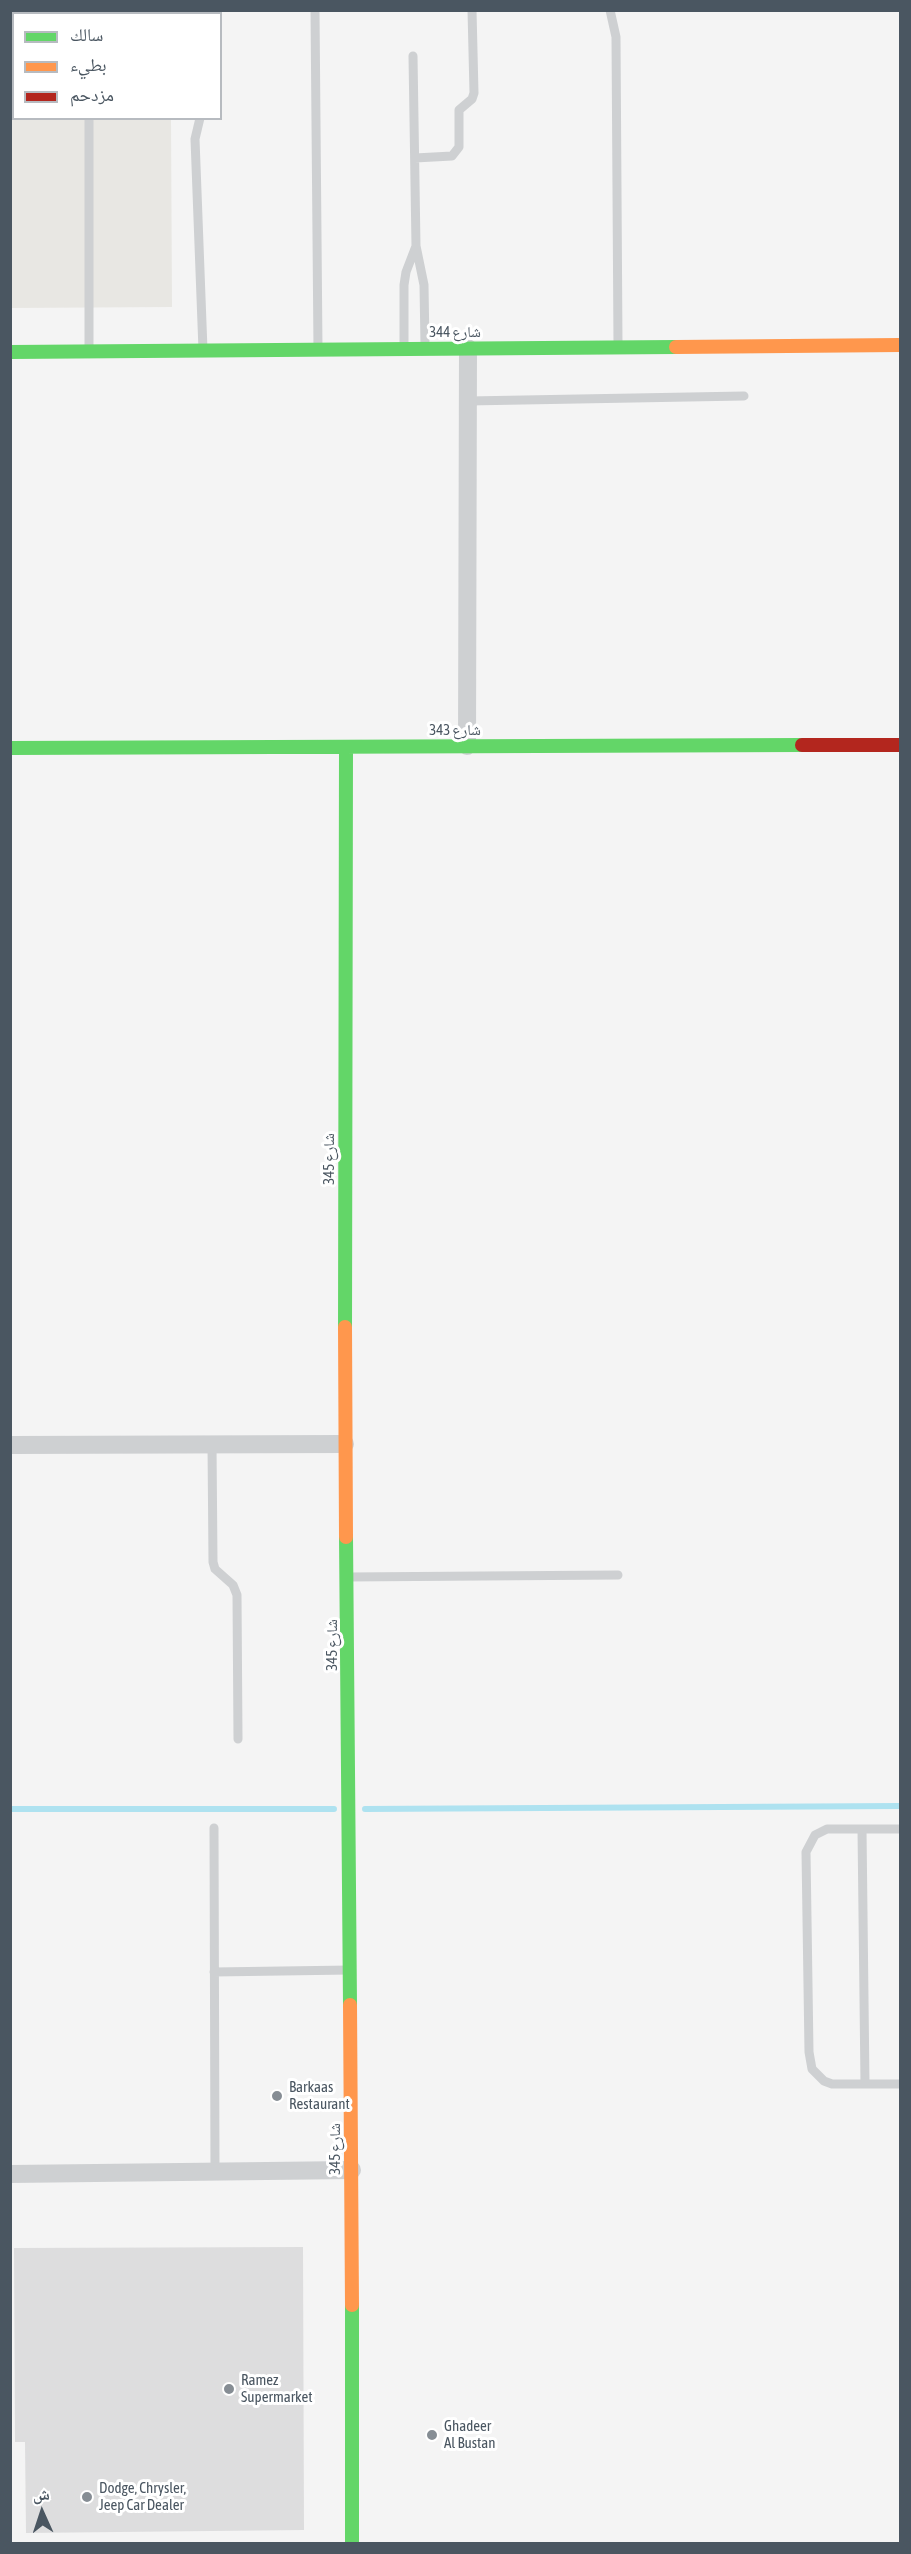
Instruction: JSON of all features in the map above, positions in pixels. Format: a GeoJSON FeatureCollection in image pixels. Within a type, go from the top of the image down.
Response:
{"type":"FeatureCollection","features":[{"type":"Feature","properties":{"kind":"street","name":"شارع 344"},"geometry":{"type":"LineString","coordinates":[[10,352],[900,345]]}},
{"type":"Feature","properties":{"kind":"street"},"geometry":{"type":"LineString","coordinates":[[467,746],[468,348]]}},
{"type":"Feature","properties":{"kind":"street","name":"شارع 343"},"geometry":{"type":"LineString","coordinates":[[10,748],[900,745]]}},
{"type":"Feature","properties":{"kind":"street","name":"شارع 345"},"geometry":{"type":"LineString","coordinates":[[346,747],[345,1444],[352,2170],[352,2544]]}},
{"type":"Feature","properties":{"kind":"street"},"geometry":{"type":"LineString","coordinates":[[10,1445],[345,1444]]}},
{"type":"Feature","properties":{"kind":"street"},"geometry":{"type":"LineString","coordinates":[[10,2174],[352,2170]]}},
{"type":"Feature","properties":{"kind":"lane"},"geometry":{"type":"LineString","coordinates":[[315,10],[318,349]]}},
{"type":"Feature","properties":{"kind":"lane"},"geometry":{"type":"LineString","coordinates":[[415,158],[452,156],[459,147],[459,110],[472,99],[474,93],[472,10]]}},
{"type":"Feature","properties":{"kind":"lane"},"geometry":{"type":"LineString","coordinates":[[609,10],[616,37],[618,348]]}},
{"type":"Feature","properties":{"kind":"lane"},"geometry":{"type":"LineString","coordinates":[[413,56],[416,246],[424,285],[424,349]]}},
{"type":"Feature","properties":{"kind":"lane"},"geometry":{"type":"LineString","coordinates":[[89,120],[89,351]]}},
{"type":"Feature","properties":{"kind":"lane"},"geometry":{"type":"LineString","coordinates":[[200,120],[195,139],[203,350]]}},
{"type":"Feature","properties":{"kind":"lane"},"geometry":{"type":"LineString","coordinates":[[404,349],[404,285],[408,265],[416,246]]}},
{"type":"Feature","properties":{"kind":"lane"},"geometry":{"type":"LineString","coordinates":[[468,401],[744,396]]}},
{"type":"Feature","properties":{"kind":"lane"},"geometry":{"type":"LineString","coordinates":[[212,1444],[213,1562],[215,1569],[233,1585],[237,1594],[238,1739]]}},
{"type":"Feature","properties":{"kind":"lane"},"geometry":{"type":"LineString","coordinates":[[348,1577],[618,1575]]}},
{"type":"Feature","properties":{"kind":"lane"},"geometry":{"type":"LineString","coordinates":[[214,1828],[215,2172]]}},
{"type":"Feature","properties":{"kind":"lane"},"geometry":{"type":"LineString","coordinates":[[900,1829],[827,1829],[811,1840],[806,1858],[809,2061],[812,2069],[824,2081],[832,2084],[900,2084]]}},
{"type":"Feature","properties":{"kind":"lane"},"geometry":{"type":"LineString","coordinates":[[862,1829],[865,2084]]}},
{"type":"Feature","properties":{"kind":"lane"},"geometry":{"type":"LineString","coordinates":[[214,1972],[350,1970]]}},
{"type":"Feature","properties":{"kind":"shaded area"},"geometry":{"type":"Polygon","coordinates":[[[10,11],[170,11],[12,12],[12,120],[171,120],[172,307],[11,308],[10,11]]]}},
{"type":"Feature","properties":{"kind":"building"},"geometry":{"type":"Polygon","coordinates":[[[303,2247],[304,2530],[26,2533],[25,2442],[15,2442],[14,2248],[303,2247]]]}},
{"type":"Feature","properties":{"kind":"waterway"},"geometry":{"type":"LineString","coordinates":[[365,1809],[900,1806]]}},
{"type":"Feature","properties":{"kind":"waterway"},"geometry":{"type":"LineString","coordinates":[[10,1809],[334,1809]]}},
{"type":"Feature","properties":{"kind":"traffic: fast"},"geometry":{"type":"LineString","coordinates":[[10,352],[676,347]]}},
{"type":"Feature","properties":{"kind":"traffic: fast"},"geometry":{"type":"LineString","coordinates":[[10,748],[802,745]]}},
{"type":"Feature","properties":{"kind":"traffic: fast"},"geometry":{"type":"LineString","coordinates":[[345,1327],[346,747]]}},
{"type":"Feature","properties":{"kind":"traffic: fast"},"geometry":{"type":"LineString","coordinates":[[346,1537],[350,2005]]}},
{"type":"Feature","properties":{"kind":"traffic: fast"},"geometry":{"type":"LineString","coordinates":[[352,2305],[352,2544]]}},
{"type":"Feature","properties":{"kind":"traffic: slow"},"geometry":{"type":"LineString","coordinates":[[676,347],[900,345]]}},
{"type":"Feature","properties":{"kind":"traffic: slow"},"geometry":{"type":"LineString","coordinates":[[345,1327],[346,1537]]}},
{"type":"Feature","properties":{"kind":"traffic: slow"},"geometry":{"type":"LineString","coordinates":[[350,2005],[352,2305]]}},
{"type":"Feature","properties":{"kind":"traffic: jam"},"geometry":{"type":"LineString","coordinates":[[802,745],[900,745]]}},
{"type":"Feature","properties":{"kind":"place","name":"Barkaas Restaurant"},"geometry":{"type":"Point","coordinates":[277,2096]}},
{"type":"Feature","properties":{"kind":"place","name":"Ramez Supermarket"},"geometry":{"type":"Point","coordinates":[229,2389]}},
{"type":"Feature","properties":{"kind":"place","name":"Ghadeer Al Bustan"},"geometry":{"type":"Point","coordinates":[432,2435]}},
{"type":"Feature","properties":{"kind":"place","name":"Dodge, Chrysler, Jeep Car Dealer"},"geometry":{"type":"Point","coordinates":[87,2497]}}]}
